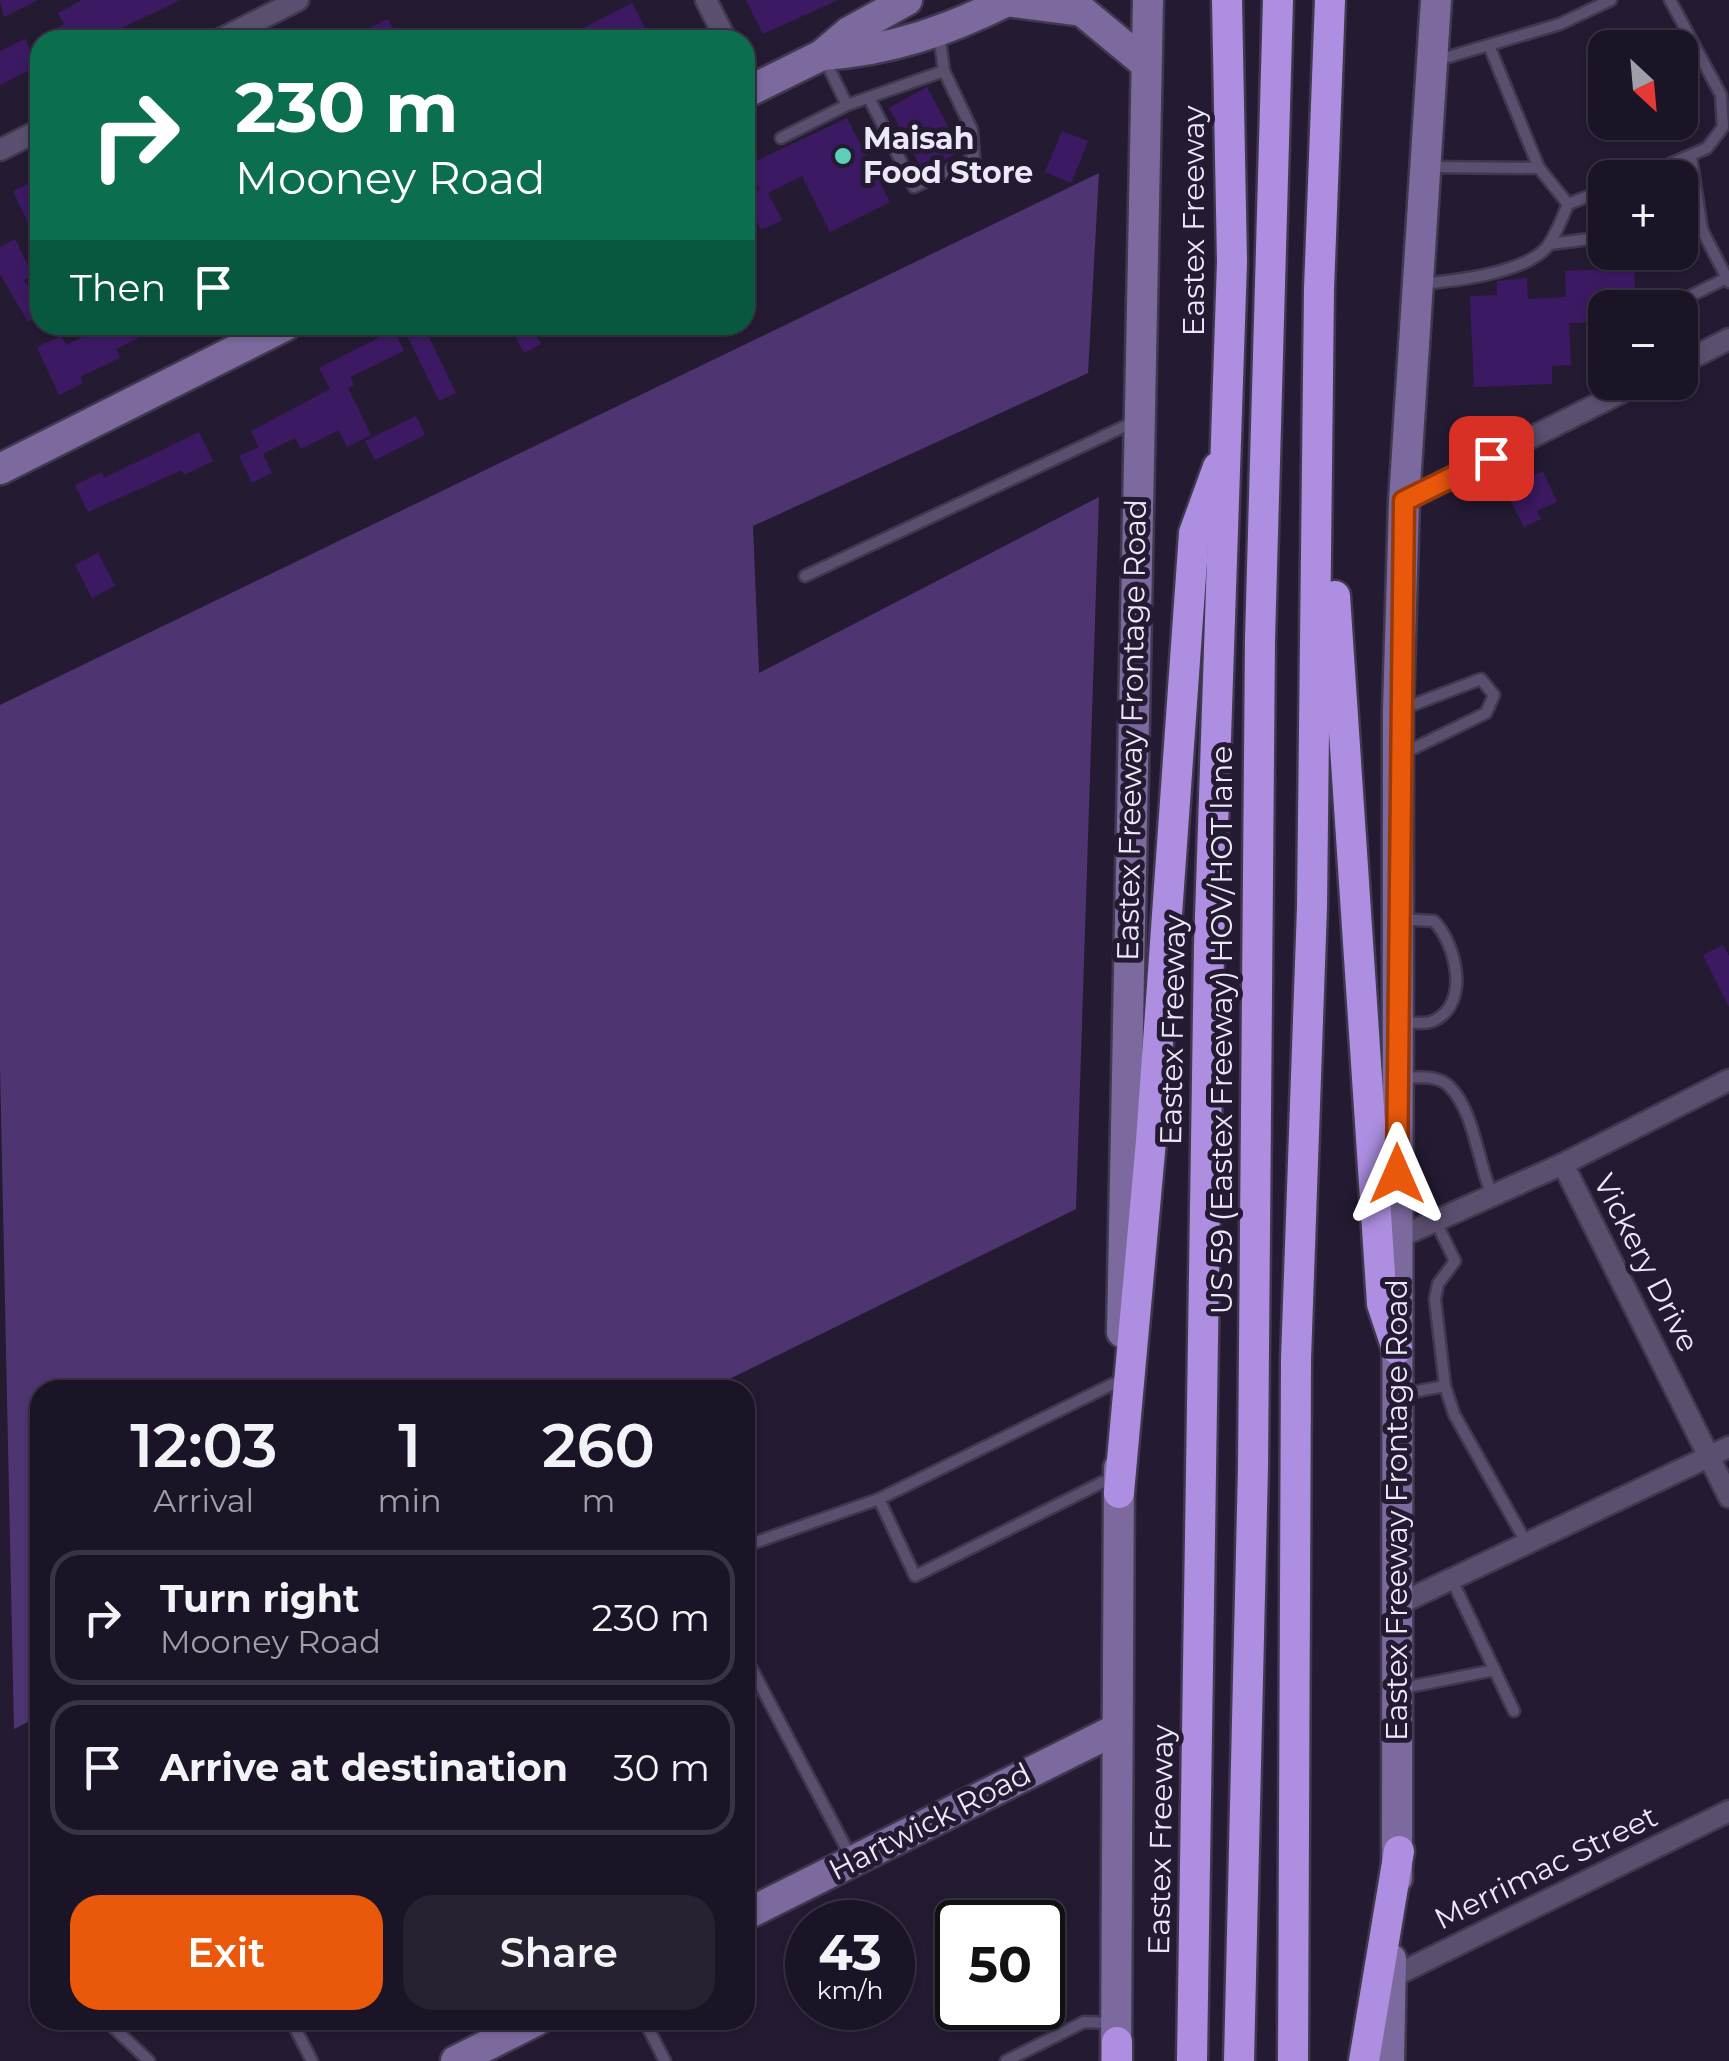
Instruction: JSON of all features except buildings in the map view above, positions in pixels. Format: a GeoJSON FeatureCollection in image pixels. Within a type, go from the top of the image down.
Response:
{"type":"FeatureCollection","features":[{"type":"Feature","properties":{"kind":"highway","name":"US 59 (Eastex Freeway) HOV/HOT lane"},"geometry":{"type":"LineString","coordinates":[[1238,2061],[1254,1467],[1260,639],[1278,0]]}},
{"type":"Feature","properties":{"kind":"highway"},"geometry":{"type":"LineString","coordinates":[[1293,2061],[1296,1359],[1312,906],[1319,289],[1330,0]]}},
{"type":"Feature","properties":{"kind":"highway","name":"Eastex Freeway"},"geometry":{"type":"LineString","coordinates":[[1192,2061],[1209,946],[1232,262],[1227,11]]}},
{"type":"Feature","properties":{"kind":"highway"},"geometry":{"type":"LineString","coordinates":[[1319,289],[1345,796],[1382,1304],[1396,1350]]}},
{"type":"Feature","properties":{"kind":"highway"},"geometry":{"type":"LineString","coordinates":[[1119,1484],[1151,1140],[1194,534],[1228,440]]}},
{"type":"Feature","properties":{"kind":"highway"},"geometry":{"type":"LineString","coordinates":[[1364,2061],[1399,1851]]}},
{"type":"Feature","properties":{"kind":"main road"},"geometry":{"type":"LineString","coordinates":[[755,84],[822,55],[850,32],[907,0]]}},
{"type":"Feature","properties":{"kind":"main road","name":"Eastex Freeway Frontage Road"},"geometry":{"type":"LineString","coordinates":[[1389,2061],[1399,1851],[1398,711],[1404,501],[1436,0]]}},
{"type":"Feature","properties":{"kind":"main road"},"geometry":{"type":"LineString","coordinates":[[822,55],[860,53],[939,33],[1008,1],[1082,12],[1146,64]]}},
{"type":"Feature","properties":{"kind":"main road","name":"Eastex Freeway Frontage Road"},"geometry":{"type":"LineString","coordinates":[[1117,2047],[1115,1730],[1119,1484],[1137,421],[1146,64],[1151,7]]}},
{"type":"Feature","properties":{"kind":"main road"},"geometry":{"type":"LineString","coordinates":[[0,470],[266,335]]}},
{"type":"Feature","properties":{"kind":"main road","name":"Hartwick Road"},"geometry":{"type":"LineString","coordinates":[[755,1909],[1115,1730]]}},
{"type":"Feature","properties":{"kind":"main road"},"geometry":{"type":"LineString","coordinates":[[456,2061],[517,2030]]}},
{"type":"Feature","properties":{"kind":"street"},"geometry":{"type":"LineString","coordinates":[[239,30],[298,0]]}},
{"type":"Feature","properties":{"kind":"street"},"geometry":{"type":"LineString","coordinates":[[706,0],[721,30]]}},
{"type":"Feature","properties":{"kind":"street"},"geometry":{"type":"LineString","coordinates":[[0,150],[30,135]]}},
{"type":"Feature","properties":{"kind":"street"},"geometry":{"type":"LineString","coordinates":[[1698,355],[1729,340]]}},
{"type":"Feature","properties":{"kind":"street"},"geometry":{"type":"LineString","coordinates":[[1404,501],[1608,400]]}},
{"type":"Feature","properties":{"kind":"street"},"geometry":{"type":"LineString","coordinates":[[1397,1238],[1563,1164],[1729,1080]]}},
{"type":"Feature","properties":{"kind":"street","name":"Vickery Drive"},"geometry":{"type":"LineString","coordinates":[[1563,1164],[1729,1497]]}},
{"type":"Feature","properties":{"kind":"street"},"geometry":{"type":"LineString","coordinates":[[1397,1605],[1729,1447]]}},
{"type":"Feature","properties":{"kind":"street","name":"Merrimac Street"},"geometry":{"type":"LineString","coordinates":[[1390,1978],[1729,1812]]}},
{"type":"Feature","properties":{"kind":"lane"},"geometry":{"type":"LineString","coordinates":[[1433,61],[1490,48],[1560,24],[1611,0]]}},
{"type":"Feature","properties":{"kind":"lane"},"geometry":{"type":"LineString","coordinates":[[1670,0],[1710,72],[1725,112],[1715,140],[1683,160]]}},
{"type":"Feature","properties":{"kind":"lane"},"geometry":{"type":"LineString","coordinates":[[869,98],[914,187],[974,158],[972,130],[944,71],[939,33]]}},
{"type":"Feature","properties":{"kind":"lane"},"geometry":{"type":"LineString","coordinates":[[1490,48],[1539,168],[1568,204]]}},
{"type":"Feature","properties":{"kind":"lane"},"geometry":{"type":"LineString","coordinates":[[822,55],[847,106]]}},
{"type":"Feature","properties":{"kind":"lane"},"geometry":{"type":"LineString","coordinates":[[782,138],[847,106],[944,71]]}},
{"type":"Feature","properties":{"kind":"lane"},"geometry":{"type":"LineString","coordinates":[[1690,157],[1702,230],[1728,280],[1698,294]]}},
{"type":"Feature","properties":{"kind":"lane"},"geometry":{"type":"LineString","coordinates":[[1426,168],[1539,168]]}},
{"type":"Feature","properties":{"kind":"lane"},"geometry":{"type":"LineString","coordinates":[[1418,284],[1462,281],[1534,258],[1550,244],[1568,204],[1588,196]]}},
{"type":"Feature","properties":{"kind":"lane"},"geometry":{"type":"LineString","coordinates":[[1698,230],[1702,230]]}},
{"type":"Feature","properties":{"kind":"lane"},"geometry":{"type":"LineString","coordinates":[[1550,244],[1588,240]]}},
{"type":"Feature","properties":{"kind":"lane"},"geometry":{"type":"LineString","coordinates":[[805,576],[1137,421]]}},
{"type":"Feature","properties":{"kind":"lane"},"geometry":{"type":"LineString","coordinates":[[1398,711],[1482,679],[1494,694],[1486,713],[1399,756]]}},
{"type":"Feature","properties":{"kind":"lane"},"geometry":{"type":"LineString","coordinates":[[1398,920],[1434,921],[1447,934],[1456,961],[1454,993],[1446,1012],[1430,1023],[1398,1022]]}},
{"type":"Feature","properties":{"kind":"lane"},"geometry":{"type":"LineString","coordinates":[[1397,1078],[1430,1078],[1447,1084],[1462,1105],[1492,1196]]}},
{"type":"Feature","properties":{"kind":"lane"},"geometry":{"type":"LineString","coordinates":[[1435,1221],[1455,1261],[1438,1284],[1435,1299],[1445,1386],[1454,1414],[1527,1544]]}},
{"type":"Feature","properties":{"kind":"lane"},"geometry":{"type":"LineString","coordinates":[[755,1542],[879,1499],[1121,1380]]}},
{"type":"Feature","properties":{"kind":"lane"},"geometry":{"type":"LineString","coordinates":[[1396,1395],[1445,1386]]}},
{"type":"Feature","properties":{"kind":"lane"},"geometry":{"type":"LineString","coordinates":[[879,1499],[915,1576],[1119,1484]]}},
{"type":"Feature","properties":{"kind":"lane"},"geometry":{"type":"LineString","coordinates":[[1452,1580],[1514,1710]]}},
{"type":"Feature","properties":{"kind":"lane"},"geometry":{"type":"LineString","coordinates":[[1398,1689],[1495,1670]]}},
{"type":"Feature","properties":{"kind":"lane"},"geometry":{"type":"LineString","coordinates":[[755,1675],[852,1860]]}},
{"type":"Feature","properties":{"kind":"lane"},"geometry":{"type":"LineString","coordinates":[[1006,2061],[1084,2022],[1117,2047]]}},
{"type":"Feature","properties":{"kind":"lane"},"geometry":{"type":"LineString","coordinates":[[116,2030],[149,2061]]}},
{"type":"Feature","properties":{"kind":"lane"},"geometry":{"type":"LineString","coordinates":[[296,2030],[312,2061]]}},
{"type":"Feature","properties":{"kind":"lane"},"geometry":{"type":"LineString","coordinates":[[649,2030],[665,2061]]}},
{"type":"Feature","properties":{"kind":"shaded area"},"geometry":{"type":"Polygon","coordinates":[[[1099,173],[1088,373],[753,526],[759,673],[1099,497],[1076,1209],[727,1380],[30,1380],[30,1721],[14,1729],[0,1066],[0,705],[1099,173]]]}},
{"type":"Feature","properties":{"kind":"place","name":"Maisah Food Store"},"geometry":{"type":"Point","coordinates":[843,156]}},
{"type":"Feature","properties":{"kind":"route"},"geometry":{"type":"LineString","coordinates":[[1397,1174],[1398,711],[1404,501],[1491,458]]}}]}
